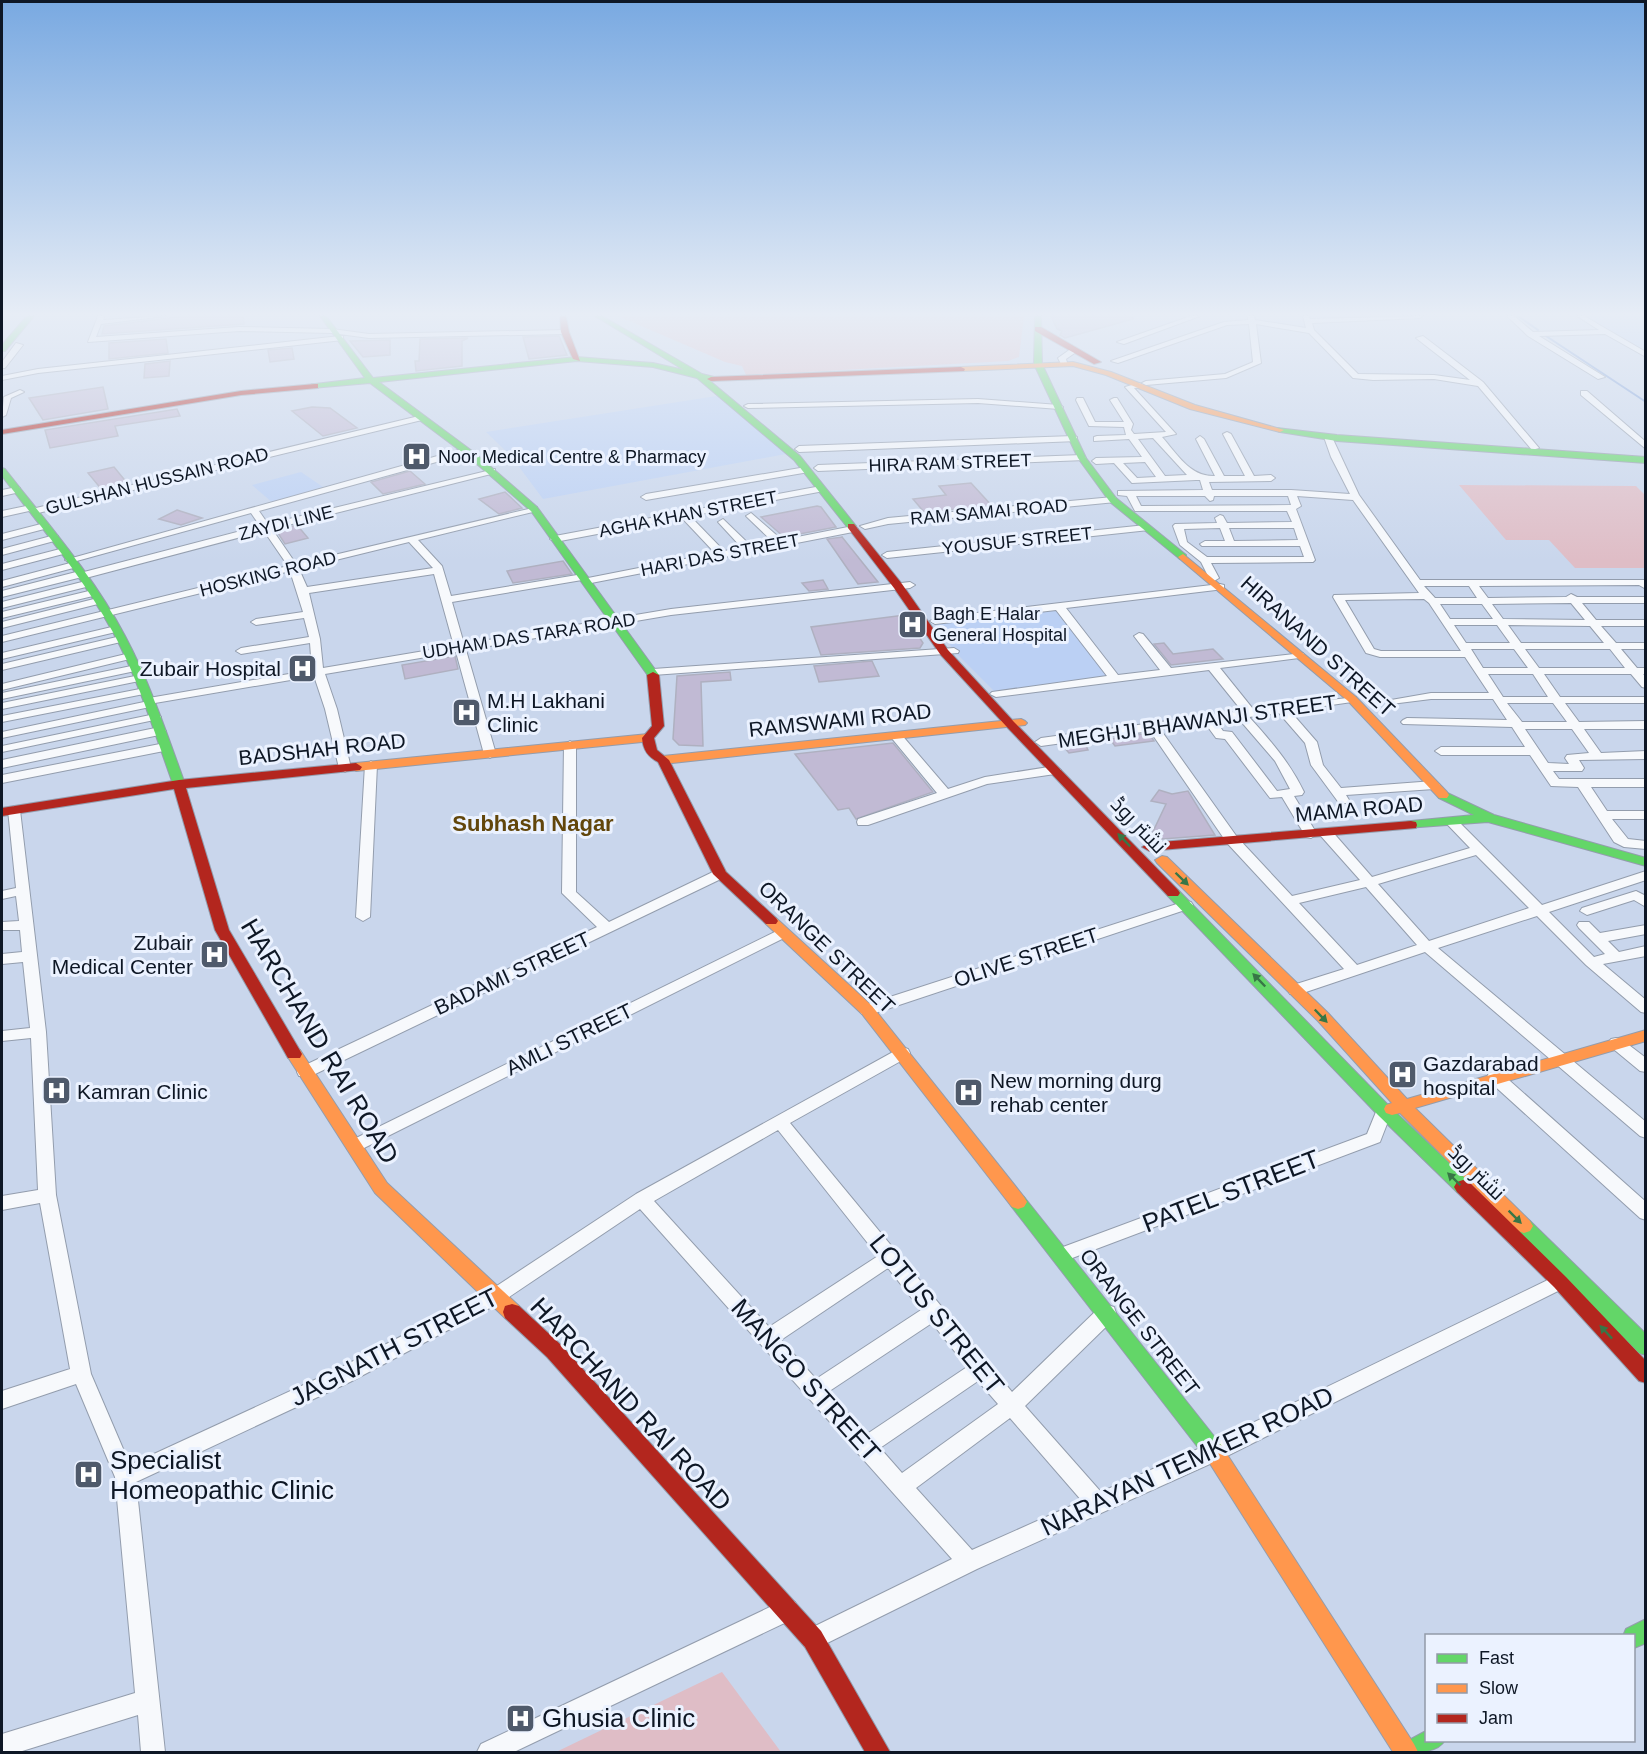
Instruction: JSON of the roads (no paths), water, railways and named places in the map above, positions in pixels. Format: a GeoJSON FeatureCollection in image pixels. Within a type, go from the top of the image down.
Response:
{"type":"FeatureCollection","features":[{"type":"Feature","properties":{"kind":"main road"},"geometry":{"type":"LineString","coordinates":[[2,431],[210,398]]}},
{"type":"Feature","properties":{"kind":"main road"},"geometry":{"type":"LineString","coordinates":[[394,398],[492,471],[534,509],[653,672],[658,726],[648,738]]}},
{"type":"Feature","properties":{"kind":"main road","name":"نشتر روڈ"},"geometry":{"type":"LineString","coordinates":[[729,398],[812,469],[821,489],[887,555],[904,586],[935,621],[949,651],[996,693],[1016,723],[1041,742],[1295,990],[1403,1104],[1646,1347]]}},
{"type":"Feature","properties":{"kind":"main road","name":"نشتر روڈ"},"geometry":{"type":"LineString","coordinates":[[736,398],[799,449],[812,469],[904,586],[949,651],[1016,723],[1055,770],[1384,1112],[1560,1282],[1646,1375]]}},
{"type":"Feature","properties":{"kind":"main road","name":"HIRANAND STREET"},"geometry":{"type":"LineString","coordinates":[[1055,398],[1082,458],[1121,495],[1146,528],[1217,582],[1352,699],[1446,798],[1489,818],[1622,849],[1646,862]]}},
{"type":"Feature","properties":{"kind":"main road"},"geometry":{"type":"LineString","coordinates":[[1167,398],[1270,428],[1328,437],[1646,458]]}},
{"type":"Feature","properties":{"kind":"main road"},"geometry":{"type":"LineString","coordinates":[[1180,398],[1250,420],[1305,430],[1646,458]]}},
{"type":"Feature","properties":{"kind":"main road","name":"HARCHAND RAI ROAD"},"geometry":{"type":"LineString","coordinates":[[2,471],[8,488],[62,549],[108,615],[137,673],[160,731],[179,785],[222,930],[304,1072],[381,1188],[554,1351],[788,1610],[813,1639],[878,1752]]}},
{"type":"Feature","properties":{"kind":"main road","name":"RAMSWAMI ROAD"},"geometry":{"type":"LineString","coordinates":[[663,760],[1016,723]]}},
{"type":"Feature","properties":{"kind":"main road","name":"BADSHAH ROAD"},"geometry":{"type":"LineString","coordinates":[[8,811],[179,785],[648,738]]}},
{"type":"Feature","properties":{"kind":"main road","name":"ORANGE STREET"},"geometry":{"type":"LineString","coordinates":[[648,738],[648,751],[663,760],[720,874],[867,1010],[1214,1452],[1408,1752]]}},
{"type":"Feature","properties":{"kind":"main road","name":"MAMA ROAD"},"geometry":{"type":"LineString","coordinates":[[1141,839],[1232,840],[1489,818]]}},
{"type":"Feature","properties":{"kind":"main road"},"geometry":{"type":"LineString","coordinates":[[1384,1112],[1403,1104],[1646,1035]]}},
{"type":"Feature","properties":{"kind":"main road"},"geometry":{"type":"LineString","coordinates":[[1408,1752],[1429,1742]]}},
{"type":"Feature","properties":{"kind":"street"},"geometry":{"type":"LineString","coordinates":[[2,416],[4,398]]}},
{"type":"Feature","properties":{"kind":"street"},"geometry":{"type":"LineString","coordinates":[[1097,439],[1172,434],[1138,398]]}},
{"type":"Feature","properties":{"kind":"street"},"geometry":{"type":"LineString","coordinates":[[1492,398],[1535,448]]}},
{"type":"Feature","properties":{"kind":"street"},"geometry":{"type":"LineString","coordinates":[[1590,398],[1646,447]]}},
{"type":"Feature","properties":{"kind":"street"},"geometry":{"type":"LineString","coordinates":[[1080,400],[1092,424],[1129,425]]}},
{"type":"Feature","properties":{"kind":"street"},"geometry":{"type":"LineString","coordinates":[[1114,400],[1129,425],[1127,430],[1131,437],[1162,479]]}},
{"type":"Feature","properties":{"kind":"street"},"geometry":{"type":"LineString","coordinates":[[748,406],[978,401],[1059,407]]}},
{"type":"Feature","properties":{"kind":"street","name":"GULSHAN HUSSAIN ROAD"},"geometry":{"type":"LineString","coordinates":[[62,549],[419,418]]}},
{"type":"Feature","properties":{"kind":"street"},"geometry":{"type":"LineString","coordinates":[[1227,434],[1251,478]]}},
{"type":"Feature","properties":{"kind":"street"},"geometry":{"type":"LineString","coordinates":[[1155,435],[1200,478],[1231,544]]}},
{"type":"Feature","properties":{"kind":"street"},"geometry":{"type":"LineString","coordinates":[[1328,437],[1333,453],[1356,497],[1417,584],[1468,650],[1556,783],[1646,783]]}},
{"type":"Feature","properties":{"kind":"street"},"geometry":{"type":"LineString","coordinates":[[1200,439],[1221,479]]}},
{"type":"Feature","properties":{"kind":"street"},"geometry":{"type":"LineString","coordinates":[[799,449],[1074,440]]}},
{"type":"Feature","properties":{"kind":"street"},"geometry":{"type":"LineString","coordinates":[[2,560],[253,510],[466,451]]}},
{"type":"Feature","properties":{"kind":"street","name":"HIRA RAM STREET"},"geometry":{"type":"LineString","coordinates":[[646,497],[812,469],[1082,458]]}},
{"type":"Feature","properties":{"kind":"street"},"geometry":{"type":"LineString","coordinates":[[1096,461],[1146,459]]}},
{"type":"Feature","properties":{"kind":"street"},"geometry":{"type":"LineString","coordinates":[[1116,460],[1136,481],[1271,478]]}},
{"type":"Feature","properties":{"kind":"street","name":"ZAYDI LINE"},"geometry":{"type":"LineString","coordinates":[[62,549],[265,528],[492,471]]}},
{"type":"Feature","properties":{"kind":"street","name":"AGHA KHAN STREET"},"geometry":{"type":"LineString","coordinates":[[555,539],[821,489]]}},
{"type":"Feature","properties":{"kind":"street","name":"RAM SAMAI ROAD"},"geometry":{"type":"LineString","coordinates":[[859,527],[888,521],[1121,495],[1207,492],[1291,493],[1356,497]]}},
{"type":"Feature","properties":{"kind":"street"},"geometry":{"type":"LineString","coordinates":[[1121,495],[1138,510],[1291,508],[1296,506],[1291,493]]}},
{"type":"Feature","properties":{"kind":"street"},"geometry":{"type":"LineString","coordinates":[[2,507],[62,549]]}},
{"type":"Feature","properties":{"kind":"street"},"geometry":{"type":"LineString","coordinates":[[1205,560],[1310,560],[1291,508]]}},
{"type":"Feature","properties":{"kind":"street","name":"HOSKING ROAD"},"geometry":{"type":"LineString","coordinates":[[2,639],[108,615],[534,509]]}},
{"type":"Feature","properties":{"kind":"street"},"geometry":{"type":"LineString","coordinates":[[253,510],[294,568],[303,591],[315,639],[318,671],[331,709],[345,768]]}},
{"type":"Feature","properties":{"kind":"street"},"geometry":{"type":"LineString","coordinates":[[2,514],[62,549]]}},
{"type":"Feature","properties":{"kind":"street"},"geometry":{"type":"LineString","coordinates":[[683,514],[721,554]]}},
{"type":"Feature","properties":{"kind":"street"},"geometry":{"type":"LineString","coordinates":[[751,516],[780,543]]}},
{"type":"Feature","properties":{"kind":"street"},"geometry":{"type":"LineString","coordinates":[[723,522],[749,549]]}},
{"type":"Feature","properties":{"kind":"street"},"geometry":{"type":"LineString","coordinates":[[935,621],[1059,606],[1217,582],[1205,560],[1183,543],[1178,526],[1296,525]]}},
{"type":"Feature","properties":{"kind":"street","name":"HARI DAS STREET"},"geometry":{"type":"LineString","coordinates":[[448,600],[585,579],[859,527]]}},
{"type":"Feature","properties":{"kind":"street","name":"YOUSUF STREET"},"geometry":{"type":"LineString","coordinates":[[887,555],[1146,528]]}},
{"type":"Feature","properties":{"kind":"street"},"geometry":{"type":"LineString","coordinates":[[2,529],[62,549]]}},
{"type":"Feature","properties":{"kind":"street"},"geometry":{"type":"LineString","coordinates":[[2,537],[62,549]]}},
{"type":"Feature","properties":{"kind":"street"},"geometry":{"type":"LineString","coordinates":[[411,539],[439,570],[490,754]]}},
{"type":"Feature","properties":{"kind":"street"},"geometry":{"type":"LineString","coordinates":[[1205,544],[1303,543]]}},
{"type":"Feature","properties":{"kind":"street"},"geometry":{"type":"LineString","coordinates":[[2,545],[62,549]]}},
{"type":"Feature","properties":{"kind":"street"},"geometry":{"type":"LineString","coordinates":[[2,552],[62,549]]}},
{"type":"Feature","properties":{"kind":"street"},"geometry":{"type":"LineString","coordinates":[[2,567],[62,549]]}},
{"type":"Feature","properties":{"kind":"street"},"geometry":{"type":"LineString","coordinates":[[2,575],[62,549]]}},
{"type":"Feature","properties":{"kind":"street"},"geometry":{"type":"LineString","coordinates":[[2,584],[62,549]]}},
{"type":"Feature","properties":{"kind":"street"},"geometry":{"type":"LineString","coordinates":[[2,594],[62,549]]}},
{"type":"Feature","properties":{"kind":"street"},"geometry":{"type":"LineString","coordinates":[[2,605],[62,549]]}},
{"type":"Feature","properties":{"kind":"street"},"geometry":{"type":"LineString","coordinates":[[2,615],[62,549]]}},
{"type":"Feature","properties":{"kind":"street"},"geometry":{"type":"LineString","coordinates":[[2,626],[62,549]]}},
{"type":"Feature","properties":{"kind":"street"},"geometry":{"type":"LineString","coordinates":[[303,591],[439,570]]}},
{"type":"Feature","properties":{"kind":"street"},"geometry":{"type":"LineString","coordinates":[[1559,582],[1612,646],[1640,671],[1646,685]]}},
{"type":"Feature","properties":{"kind":"street"},"geometry":{"type":"LineString","coordinates":[[1417,584],[1642,582],[1646,586]]}},
{"type":"Feature","properties":{"kind":"street"},"geometry":{"type":"LineString","coordinates":[[1472,583],[1598,757]]}},
{"type":"Feature","properties":{"kind":"street","name":"UDHAM DAS TARA ROAD"},"geometry":{"type":"LineString","coordinates":[[137,673],[318,671],[671,612],[904,586]]}},
{"type":"Feature","properties":{"kind":"street"},"geometry":{"type":"LineString","coordinates":[[1646,600],[1485,601],[1338,597],[1370,651],[1380,654],[1517,646],[1646,646]]}},
{"type":"Feature","properties":{"kind":"street"},"geometry":{"type":"LineString","coordinates":[[1059,606],[1115,679]]}},
{"type":"Feature","properties":{"kind":"street"},"geometry":{"type":"LineString","coordinates":[[241,651],[309,614]]}},
{"type":"Feature","properties":{"kind":"street"},"geometry":{"type":"LineString","coordinates":[[256,622],[273,632],[315,639]]}},
{"type":"Feature","properties":{"kind":"street"},"geometry":{"type":"LineString","coordinates":[[1448,622],[1646,623]]}},
{"type":"Feature","properties":{"kind":"street"},"geometry":{"type":"LineString","coordinates":[[1139,636],[1168,672]]}},
{"type":"Feature","properties":{"kind":"street"},"geometry":{"type":"LineString","coordinates":[[653,672],[949,651]]}},
{"type":"Feature","properties":{"kind":"street"},"geometry":{"type":"LineString","coordinates":[[996,693],[1299,655]]}},
{"type":"Feature","properties":{"kind":"street"},"geometry":{"type":"LineString","coordinates":[[2,656],[137,673]]}},
{"type":"Feature","properties":{"kind":"street"},"geometry":{"type":"LineString","coordinates":[[1208,719],[1220,735],[1227,735],[1242,751],[1274,795],[1298,792],[1278,754],[1212,666]]}},
{"type":"Feature","properties":{"kind":"street"},"geometry":{"type":"LineString","coordinates":[[2,667],[137,673]]}},
{"type":"Feature","properties":{"kind":"street"},"geometry":{"type":"LineString","coordinates":[[1481,671],[1640,671]]}},
{"type":"Feature","properties":{"kind":"street"},"geometry":{"type":"LineString","coordinates":[[2,679],[137,673]]}},
{"type":"Feature","properties":{"kind":"street"},"geometry":{"type":"LineString","coordinates":[[2,687],[137,673]]}},
{"type":"Feature","properties":{"kind":"street"},"geometry":{"type":"LineString","coordinates":[[2,696],[137,673]]}},
{"type":"Feature","properties":{"kind":"street"},"geometry":{"type":"LineString","coordinates":[[2,706],[137,673]]}},
{"type":"Feature","properties":{"kind":"street"},"geometry":{"type":"LineString","coordinates":[[2,719],[137,673]]}},
{"type":"Feature","properties":{"kind":"street"},"geometry":{"type":"LineString","coordinates":[[2,735],[137,673]]}},
{"type":"Feature","properties":{"kind":"street"},"geometry":{"type":"LineString","coordinates":[[2,749],[137,673]]}},
{"type":"Feature","properties":{"kind":"street"},"geometry":{"type":"LineString","coordinates":[[1395,702],[1431,696],[1646,700]]}},
{"type":"Feature","properties":{"kind":"street","name":"MEGHJI BHAWANJI STREET"},"geometry":{"type":"LineString","coordinates":[[1041,742],[1352,699]]}},
{"type":"Feature","properties":{"kind":"street"},"geometry":{"type":"LineString","coordinates":[[1282,710],[1311,742],[1317,765],[1341,796],[1434,785]]}},
{"type":"Feature","properties":{"kind":"street"},"geometry":{"type":"LineString","coordinates":[[1407,722],[1575,726],[1646,725]]}},
{"type":"Feature","properties":{"kind":"street"},"geometry":{"type":"LineString","coordinates":[[1153,727],[1232,840],[1354,970]]}},
{"type":"Feature","properties":{"kind":"street"},"geometry":{"type":"LineString","coordinates":[[2,764],[160,731]]}},
{"type":"Feature","properties":{"kind":"street"},"geometry":{"type":"LineString","coordinates":[[896,736],[945,794]]}},
{"type":"Feature","properties":{"kind":"street"},"geometry":{"type":"LineString","coordinates":[[570,745],[569,893],[607,928]]}},
{"type":"Feature","properties":{"kind":"street"},"geometry":{"type":"LineString","coordinates":[[2,779],[165,747]]}},
{"type":"Feature","properties":{"kind":"street"},"geometry":{"type":"LineString","coordinates":[[1441,751],[1534,751]]}},
{"type":"Feature","properties":{"kind":"street"},"geometry":{"type":"LineString","coordinates":[[1545,767],[1578,768],[1571,758],[1646,755]]}},
{"type":"Feature","properties":{"kind":"street"},"geometry":{"type":"LineString","coordinates":[[363,917],[371,765]]}},
{"type":"Feature","properties":{"kind":"street"},"geometry":{"type":"LineString","coordinates":[[863,822],[985,781],[1055,770]]}},
{"type":"Feature","properties":{"kind":"street"},"geometry":{"type":"LineString","coordinates":[[1582,783],[1604,815],[1622,849],[1646,845]]}},
{"type":"Feature","properties":{"kind":"street"},"geometry":{"type":"LineString","coordinates":[[1286,794],[1318,833],[1369,882],[1425,945],[1646,1132]]}},
{"type":"Feature","properties":{"kind":"street"},"geometry":{"type":"LineString","coordinates":[[8,811],[23,890],[31,957],[38,1032],[47,1195],[81,1374],[125,1477],[150,1700],[153,1752]]}},
{"type":"Feature","properties":{"kind":"street"},"geometry":{"type":"LineString","coordinates":[[1604,815],[1646,815]]}},
{"type":"Feature","properties":{"kind":"street"},"geometry":{"type":"LineString","coordinates":[[1451,822],[1591,962],[1646,1008]]}},
{"type":"Feature","properties":{"kind":"street"},"geometry":{"type":"LineString","coordinates":[[1289,901],[1369,882],[1479,850]]}},
{"type":"Feature","properties":{"kind":"street","name":"BADAMI STREET"},"geometry":{"type":"LineString","coordinates":[[304,1072],[720,874]]}},
{"type":"Feature","properties":{"kind":"street"},"geometry":{"type":"LineString","coordinates":[[1295,990],[1425,945],[1646,875]]}},
{"type":"Feature","properties":{"kind":"street"},"geometry":{"type":"LineString","coordinates":[[2,895],[23,890]]}},
{"type":"Feature","properties":{"kind":"street"},"geometry":{"type":"LineString","coordinates":[[1616,957],[1597,938],[1585,918],[1636,895],[1646,903]]}},
{"type":"Feature","properties":{"kind":"street","name":"OLIVE STREET"},"geometry":{"type":"LineString","coordinates":[[867,1010],[1186,904]]}},
{"type":"Feature","properties":{"kind":"street"},"geometry":{"type":"LineString","coordinates":[[2,926],[27,925]]}},
{"type":"Feature","properties":{"kind":"street"},"geometry":{"type":"LineString","coordinates":[[1597,938],[1646,928]]}},
{"type":"Feature","properties":{"kind":"street","name":"AMLI STREET"},"geometry":{"type":"LineString","coordinates":[[354,1146],[783,933]]}},
{"type":"Feature","properties":{"kind":"street"},"geometry":{"type":"LineString","coordinates":[[1591,962],[1646,951]]}},
{"type":"Feature","properties":{"kind":"street"},"geometry":{"type":"LineString","coordinates":[[2,959],[31,957]]}},
{"type":"Feature","properties":{"kind":"street"},"geometry":{"type":"LineString","coordinates":[[2,1036],[38,1032]]}},
{"type":"Feature","properties":{"kind":"street"},"geometry":{"type":"LineString","coordinates":[[1616,1043],[1646,1067]]}},
{"type":"Feature","properties":{"kind":"street","name":"JAGNATH STREET"},"geometry":{"type":"LineString","coordinates":[[125,1477],[343,1376],[496,1296],[642,1199],[902,1053]]}},
{"type":"Feature","properties":{"kind":"street"},"geometry":{"type":"LineString","coordinates":[[1495,1077],[1646,1214]]}},
{"type":"Feature","properties":{"kind":"street","name":"PATEL STREET"},"geometry":{"type":"LineString","coordinates":[[1061,1255],[1374,1138],[1384,1112]]}},
{"type":"Feature","properties":{"kind":"street","name":"LOTUS STREET"},"geometry":{"type":"LineString","coordinates":[[780,1122],[980,1369],[1098,1503]]}},
{"type":"Feature","properties":{"kind":"street"},"geometry":{"type":"LineString","coordinates":[[2,1203],[47,1195]]}},
{"type":"Feature","properties":{"kind":"street","name":"MANGO STREET"},"geometry":{"type":"LineString","coordinates":[[642,1199],[969,1562]]}},
{"type":"Feature","properties":{"kind":"street"},"geometry":{"type":"LineString","coordinates":[[768,1338],[890,1257]]}},
{"type":"Feature","properties":{"kind":"street","name":"NARAYAN TEMKER ROAD"},"geometry":{"type":"LineString","coordinates":[[813,1639],[969,1562],[1214,1452],[1560,1282]]}},
{"type":"Feature","properties":{"kind":"street"},"geometry":{"type":"LineString","coordinates":[[815,1390],[934,1312]]}},
{"type":"Feature","properties":{"kind":"street"},"geometry":{"type":"LineString","coordinates":[[901,1486],[1012,1405],[1107,1313]]}},
{"type":"Feature","properties":{"kind":"street"},"geometry":{"type":"LineString","coordinates":[[866,1446],[980,1369]]}},
{"type":"Feature","properties":{"kind":"street"},"geometry":{"type":"LineString","coordinates":[[2,1400],[81,1374]]}},
{"type":"Feature","properties":{"kind":"street"},"geometry":{"type":"LineString","coordinates":[[489,1752],[788,1610]]}},
{"type":"Feature","properties":{"kind":"street"},"geometry":{"type":"LineString","coordinates":[[2,1746],[150,1700]]}},
{"type":"Feature","properties":{"kind":"waterway"},"geometry":{"type":"LineString","coordinates":[[1640,398],[1646,402]]}},
{"type":"Feature","properties":{"kind":"place","name":"Noor Medical Centre & Pharmacy"},"geometry":{"type":"Point","coordinates":[417,457]}},
{"type":"Feature","properties":{"kind":"place","name":"Bagh E Halar General Hospital"},"geometry":{"type":"Point","coordinates":[912,624]}},
{"type":"Feature","properties":{"kind":"place","name":"Zubair Hospital"},"geometry":{"type":"Point","coordinates":[302,668]}},
{"type":"Feature","properties":{"kind":"place","name":"M.H Lakhani Clinic"},"geometry":{"type":"Point","coordinates":[466,712]}},
{"type":"Feature","properties":{"kind":"place","name":"Zubair Medical Center"},"geometry":{"type":"Point","coordinates":[214,954]}},
{"type":"Feature","properties":{"kind":"place","name":"Gazdarabad hospital"},"geometry":{"type":"Point","coordinates":[1402,1075]}},
{"type":"Feature","properties":{"kind":"place","name":"Kamran Clinic"},"geometry":{"type":"Point","coordinates":[56,1091]}},
{"type":"Feature","properties":{"kind":"place","name":"New morning durg rehab center"},"geometry":{"type":"Point","coordinates":[969,1092]}},
{"type":"Feature","properties":{"kind":"place","name":"Specialist Homeopathic Clinic"},"geometry":{"type":"Point","coordinates":[89,1475]}},
{"type":"Feature","properties":{"kind":"place","name":"Ghusia Clinic"},"geometry":{"type":"Point","coordinates":[521,1718]}},
{"type":"Feature","properties":{"kind":"district","name":"Subhash Nagar"},"geometry":{"type":"Point","coordinates":[533,823]}}]}
